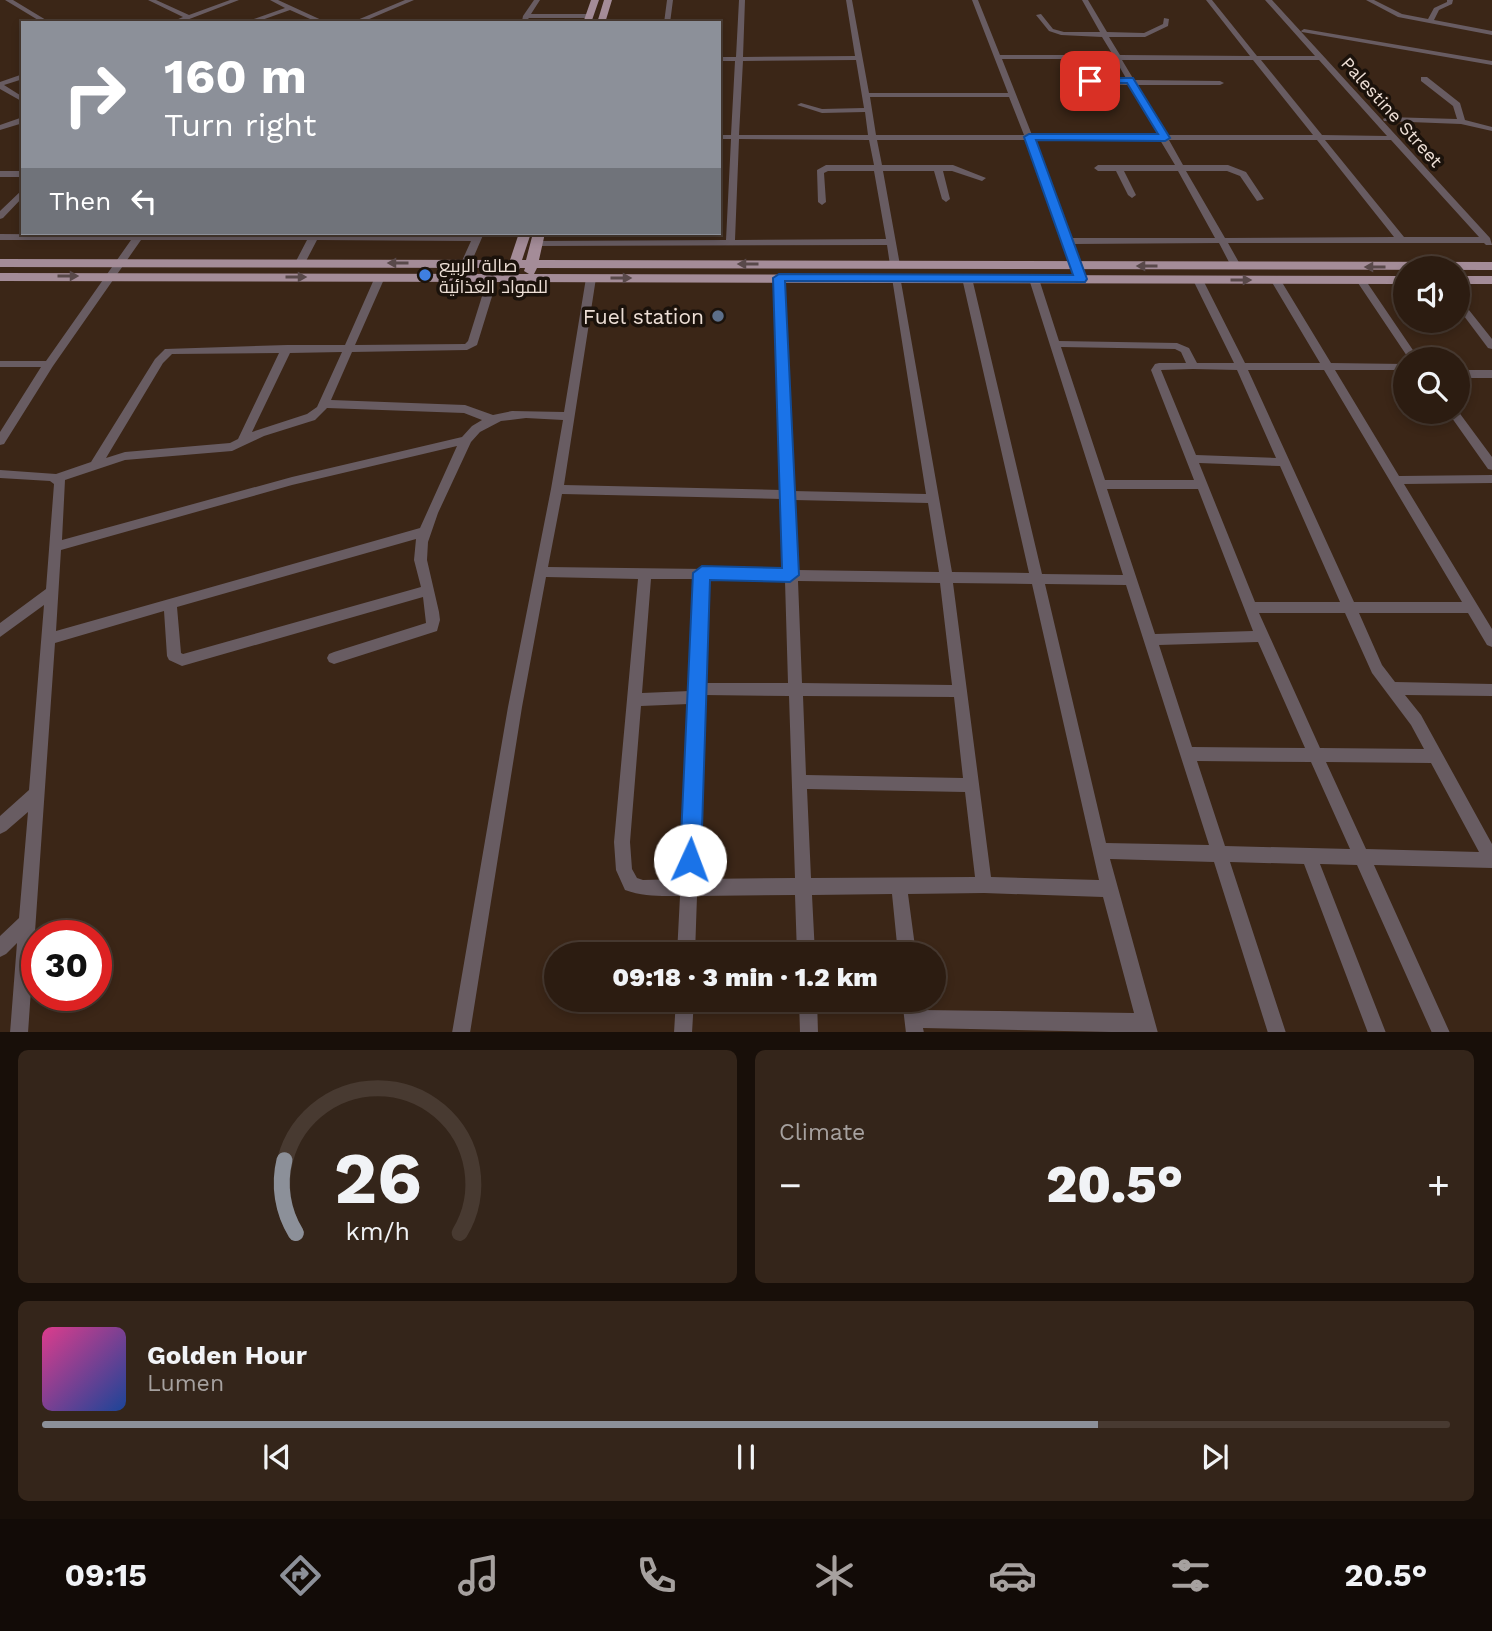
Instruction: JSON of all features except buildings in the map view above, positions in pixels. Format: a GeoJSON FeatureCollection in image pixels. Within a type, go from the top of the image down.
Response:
{"type":"FeatureCollection","features":[{"type":"Feature","properties":{"kind":"main road"},"geometry":{"type":"LineString","coordinates":[[588,19],[595,0]]}},
{"type":"Feature","properties":{"kind":"main road"},"geometry":{"type":"LineString","coordinates":[[602,21],[608,0]]}},
{"type":"Feature","properties":{"kind":"main road"},"geometry":{"type":"LineString","coordinates":[[511,277],[524,235]]}},
{"type":"Feature","properties":{"kind":"main road"},"geometry":{"type":"LineString","coordinates":[[536,241],[549,256],[567,263]]}},
{"type":"Feature","properties":{"kind":"main road"},"geometry":{"type":"LineString","coordinates":[[529,277],[536,241]]}},
{"type":"Feature","properties":{"kind":"main road"},"geometry":{"type":"LineString","coordinates":[[493,270],[521,247]]}},
{"type":"Feature","properties":{"kind":"main road"},"geometry":{"type":"LineString","coordinates":[[0,263],[466,264],[511,277],[591,278],[779,278],[1076,265],[1492,267]]}},
{"type":"Feature","properties":{"kind":"main road"},"geometry":{"type":"LineString","coordinates":[[0,276],[380,277],[493,270],[515,263],[567,263],[896,271],[967,278],[1393,280]]}},
{"type":"Feature","properties":{"kind":"main road"},"geometry":{"type":"LineString","coordinates":[[1470,280],[1492,280]]}},
{"type":"Feature","properties":{"kind":"street"},"geometry":{"type":"LineString","coordinates":[[8,0],[45,21]]}},
{"type":"Feature","properties":{"kind":"street"},"geometry":{"type":"LineString","coordinates":[[150,0],[188,17]]}},
{"type":"Feature","properties":{"kind":"street"},"geometry":{"type":"LineString","coordinates":[[162,6],[178,0]]}},
{"type":"Feature","properties":{"kind":"street"},"geometry":{"type":"LineString","coordinates":[[177,21],[236,0]]}},
{"type":"Feature","properties":{"kind":"street"},"geometry":{"type":"LineString","coordinates":[[273,0],[320,21]]}},
{"type":"Feature","properties":{"kind":"street"},"geometry":{"type":"LineString","coordinates":[[386,0],[398,5]]}},
{"type":"Feature","properties":{"kind":"street"},"geometry":{"type":"LineString","coordinates":[[358,21],[411,0]]}},
{"type":"Feature","properties":{"kind":"street"},"geometry":{"type":"LineString","coordinates":[[525,19],[537,0]]}},
{"type":"Feature","properties":{"kind":"street"},"geometry":{"type":"LineString","coordinates":[[667,21],[670,0]]}},
{"type":"Feature","properties":{"kind":"street"},"geometry":{"type":"LineString","coordinates":[[730,242],[742,0]]}},
{"type":"Feature","properties":{"kind":"street"},"geometry":{"type":"LineString","coordinates":[[849,0],[934,499],[984,885]]}},
{"type":"Feature","properties":{"kind":"street"},"geometry":{"type":"LineString","coordinates":[[975,0],[1081,279]]}},
{"type":"Feature","properties":{"kind":"street"},"geometry":{"type":"LineString","coordinates":[[1085,0],[1236,266]]}},
{"type":"Feature","properties":{"kind":"street"},"geometry":{"type":"LineString","coordinates":[[1209,0],[1401,240]]}},
{"type":"Feature","properties":{"kind":"street"},"geometry":{"type":"LineString","coordinates":[[1369,0],[1392,14],[1492,33]]}},
{"type":"Feature","properties":{"kind":"street"},"geometry":{"type":"LineString","coordinates":[[1430,22],[1436,9],[1450,3],[1450,0]]}},
{"type":"Feature","properties":{"kind":"street","name":"Palestine Street"},"geometry":{"type":"LineString","coordinates":[[1275,3],[1387,118],[1490,241]]}},
{"type":"Feature","properties":{"kind":"street","name":"Palestine Street"},"geometry":{"type":"LineString","coordinates":[[1275,3],[1393,138],[1490,241]]}},
{"type":"Feature","properties":{"kind":"street"},"geometry":{"type":"LineString","coordinates":[[252,21],[289,8]]}},
{"type":"Feature","properties":{"kind":"street"},"geometry":{"type":"LineString","coordinates":[[1039,15],[1057,33],[1149,34],[1166,25],[1166,19]]}},
{"type":"Feature","properties":{"kind":"street"},"geometry":{"type":"LineString","coordinates":[[525,19],[588,19]]}},
{"type":"Feature","properties":{"kind":"street"},"geometry":{"type":"LineString","coordinates":[[1304,31],[1492,63]]}},
{"type":"Feature","properties":{"kind":"street"},"geometry":{"type":"LineString","coordinates":[[998,57],[1322,58]]}},
{"type":"Feature","properties":{"kind":"street"},"geometry":{"type":"LineString","coordinates":[[721,59],[859,58]]}},
{"type":"Feature","properties":{"kind":"street"},"geometry":{"type":"LineString","coordinates":[[0,85],[21,77]]}},
{"type":"Feature","properties":{"kind":"street"},"geometry":{"type":"LineString","coordinates":[[1424,79],[1457,105],[1461,122]]}},
{"type":"Feature","properties":{"kind":"street"},"geometry":{"type":"LineString","coordinates":[[1072,82],[1130,80],[1220,83]]}},
{"type":"Feature","properties":{"kind":"street"},"geometry":{"type":"LineString","coordinates":[[0,85],[21,99]]}},
{"type":"Feature","properties":{"kind":"street"},"geometry":{"type":"LineString","coordinates":[[866,95],[1012,95]]}},
{"type":"Feature","properties":{"kind":"street"},"geometry":{"type":"LineString","coordinates":[[801,105],[822,111],[869,110]]}},
{"type":"Feature","properties":{"kind":"street"},"geometry":{"type":"LineString","coordinates":[[1387,118],[1461,122],[1492,129]]}},
{"type":"Feature","properties":{"kind":"street"},"geometry":{"type":"LineString","coordinates":[[0,128],[21,121]]}},
{"type":"Feature","properties":{"kind":"street"},"geometry":{"type":"LineString","coordinates":[[721,137],[1393,138]]}},
{"type":"Feature","properties":{"kind":"street"},"geometry":{"type":"LineString","coordinates":[[1098,168],[1182,167],[1240,171],[1260,200]]}},
{"type":"Feature","properties":{"kind":"street"},"geometry":{"type":"LineString","coordinates":[[938,168],[946,199]]}},
{"type":"Feature","properties":{"kind":"street"},"geometry":{"type":"LineString","coordinates":[[822,202],[822,170],[953,168],[982,177]]}},
{"type":"Feature","properties":{"kind":"street"},"geometry":{"type":"LineString","coordinates":[[1119,168],[1132,195]]}},
{"type":"Feature","properties":{"kind":"street"},"geometry":{"type":"LineString","coordinates":[[0,174],[21,174]]}},
{"type":"Feature","properties":{"kind":"street"},"geometry":{"type":"LineString","coordinates":[[0,216],[21,194]]}},
{"type":"Feature","properties":{"kind":"street"},"geometry":{"type":"LineString","coordinates":[[0,441],[4,425],[140,235]]}},
{"type":"Feature","properties":{"kind":"street"},"geometry":{"type":"LineString","coordinates":[[300,263],[315,235]]}},
{"type":"Feature","properties":{"kind":"street"},"geometry":{"type":"LineString","coordinates":[[0,237],[478,235],[466,264]]}},
{"type":"Feature","properties":{"kind":"street"},"geometry":{"type":"LineString","coordinates":[[536,241],[634,238],[730,242],[891,242]]}},
{"type":"Feature","properties":{"kind":"street"},"geometry":{"type":"LineString","coordinates":[[1065,241],[1490,241]]}},
{"type":"Feature","properties":{"kind":"street"},"geometry":{"type":"LineString","coordinates":[[94,466],[159,361],[169,351],[349,347],[467,348],[473,343],[493,270]]}},
{"type":"Feature","properties":{"kind":"street"},"geometry":{"type":"LineString","coordinates":[[0,474],[57,478],[125,456],[226,448],[311,417],[324,404],[380,277]]}},
{"type":"Feature","properties":{"kind":"street"},"geometry":{"type":"LineString","coordinates":[[461,1032],[515,707],[557,489],[591,278]]}},
{"type":"Feature","properties":{"kind":"street"},"geometry":{"type":"LineString","coordinates":[[779,278],[785,497],[805,942]]}},
{"type":"Feature","properties":{"kind":"street"},"geometry":{"type":"LineString","coordinates":[[914,1026],[1147,1027],[1109,889],[967,278]]}},
{"type":"Feature","properties":{"kind":"street"},"geometry":{"type":"LineString","coordinates":[[1034,279],[1129,580],[1222,855],[1278,1032]]}},
{"type":"Feature","properties":{"kind":"street"},"geometry":{"type":"LineString","coordinates":[[1100,851],[1492,860],[1416,720],[1377,669],[1241,366],[1198,279]]}},
{"type":"Feature","properties":{"kind":"street"},"geometry":{"type":"LineString","coordinates":[[1275,279],[1492,641]]}},
{"type":"Feature","properties":{"kind":"street"},"geometry":{"type":"LineString","coordinates":[[1361,280],[1406,347]]}},
{"type":"Feature","properties":{"kind":"street"},"geometry":{"type":"LineString","coordinates":[[1470,318],[1492,346]]}},
{"type":"Feature","properties":{"kind":"street"},"geometry":{"type":"LineString","coordinates":[[1056,344],[1177,346],[1185,350],[1193,366]]}},
{"type":"Feature","properties":{"kind":"street"},"geometry":{"type":"LineString","coordinates":[[242,442],[287,348]]}},
{"type":"Feature","properties":{"kind":"street"},"geometry":{"type":"LineString","coordinates":[[0,364],[49,364]]}},
{"type":"Feature","properties":{"kind":"street"},"geometry":{"type":"LineString","coordinates":[[1393,367],[1159,366],[1156,370],[1262,636],[1441,1032]]}},
{"type":"Feature","properties":{"kind":"street"},"geometry":{"type":"LineString","coordinates":[[1470,374],[1492,374]]}},
{"type":"Feature","properties":{"kind":"street"},"geometry":{"type":"LineString","coordinates":[[324,404],[465,409],[489,418],[568,416]]}},
{"type":"Feature","properties":{"kind":"street"},"geometry":{"type":"LineString","coordinates":[[334,658],[432,627],[434,622],[420,552],[426,530],[466,440],[489,418]]}},
{"type":"Feature","properties":{"kind":"street"},"geometry":{"type":"LineString","coordinates":[[1462,424],[1490,461]]}},
{"type":"Feature","properties":{"kind":"street"},"geometry":{"type":"LineString","coordinates":[[57,546],[292,481],[466,440]]}},
{"type":"Feature","properties":{"kind":"street"},"geometry":{"type":"LineString","coordinates":[[1192,459],[1284,463]]}},
{"type":"Feature","properties":{"kind":"street"},"geometry":{"type":"LineString","coordinates":[[26,920],[47,639],[57,546],[60,482],[57,478]]}},
{"type":"Feature","properties":{"kind":"street"},"geometry":{"type":"LineString","coordinates":[[1397,480],[1492,479]]}},
{"type":"Feature","properties":{"kind":"street"},"geometry":{"type":"LineString","coordinates":[[1099,484],[1202,485]]}},
{"type":"Feature","properties":{"kind":"street"},"geometry":{"type":"LineString","coordinates":[[557,489],[934,499]]}},
{"type":"Feature","properties":{"kind":"street"},"geometry":{"type":"LineString","coordinates":[[47,639],[426,530]]}},
{"type":"Feature","properties":{"kind":"street"},"geometry":{"type":"LineString","coordinates":[[542,572],[1038,581],[1129,580]]}},
{"type":"Feature","properties":{"kind":"street"},"geometry":{"type":"LineString","coordinates":[[645,572],[622,842],[624,870],[631,884],[643,888],[984,885],[1109,889]]}},
{"type":"Feature","properties":{"kind":"street"},"geometry":{"type":"LineString","coordinates":[[687,942],[702,573]]}},
{"type":"Feature","properties":{"kind":"street"},"geometry":{"type":"LineString","coordinates":[[0,631],[51,592]]}},
{"type":"Feature","properties":{"kind":"street"},"geometry":{"type":"LineString","coordinates":[[170,604],[174,656],[182,660],[426,592]]}},
{"type":"Feature","properties":{"kind":"street"},"geometry":{"type":"LineString","coordinates":[[1251,607],[1473,608]]}},
{"type":"Feature","properties":{"kind":"street"},"geometry":{"type":"LineString","coordinates":[[1149,640],[1262,636]]}},
{"type":"Feature","properties":{"kind":"street"},"geometry":{"type":"LineString","coordinates":[[636,700],[698,693],[795,688],[960,691]]}},
{"type":"Feature","properties":{"kind":"street"},"geometry":{"type":"LineString","coordinates":[[1391,688],[1492,690]]}},
{"type":"Feature","properties":{"kind":"street"},"geometry":{"type":"LineString","coordinates":[[1188,754],[1436,756]]}},
{"type":"Feature","properties":{"kind":"street"},"geometry":{"type":"LineString","coordinates":[[799,782],[970,785]]}},
{"type":"Feature","properties":{"kind":"street"},"geometry":{"type":"LineString","coordinates":[[0,826],[35,795]]}},
{"type":"Feature","properties":{"kind":"street"},"geometry":{"type":"LineString","coordinates":[[1309,856],[1377,1032]]}},
{"type":"Feature","properties":{"kind":"street"},"geometry":{"type":"LineString","coordinates":[[900,886],[906,942]]}},
{"type":"Feature","properties":{"kind":"street"},"geometry":{"type":"LineString","coordinates":[[0,948],[21,928]]}},
{"type":"Feature","properties":{"kind":"street"},"geometry":{"type":"LineString","coordinates":[[19,1032],[21,1001]]}},
{"type":"Feature","properties":{"kind":"street"},"geometry":{"type":"LineString","coordinates":[[683,1032],[684,1012]]}},
{"type":"Feature","properties":{"kind":"street"},"geometry":{"type":"LineString","coordinates":[[808,1012],[809,1032]]}},
{"type":"Feature","properties":{"kind":"place","name":"صالة الربيع للمواد الغذائية"},"geometry":{"type":"Point","coordinates":[425,275]}},
{"type":"Feature","properties":{"kind":"place","name":"Fuel station"},"geometry":{"type":"Point","coordinates":[718,316]}},
{"type":"Feature","properties":{"kind":"route"},"geometry":{"type":"LineString","coordinates":[[690,860],[702,573],[790,575],[785,497],[779,278],[1081,279],[1029,137],[1165,138],[1130,80],[1090,81]]}}]}
